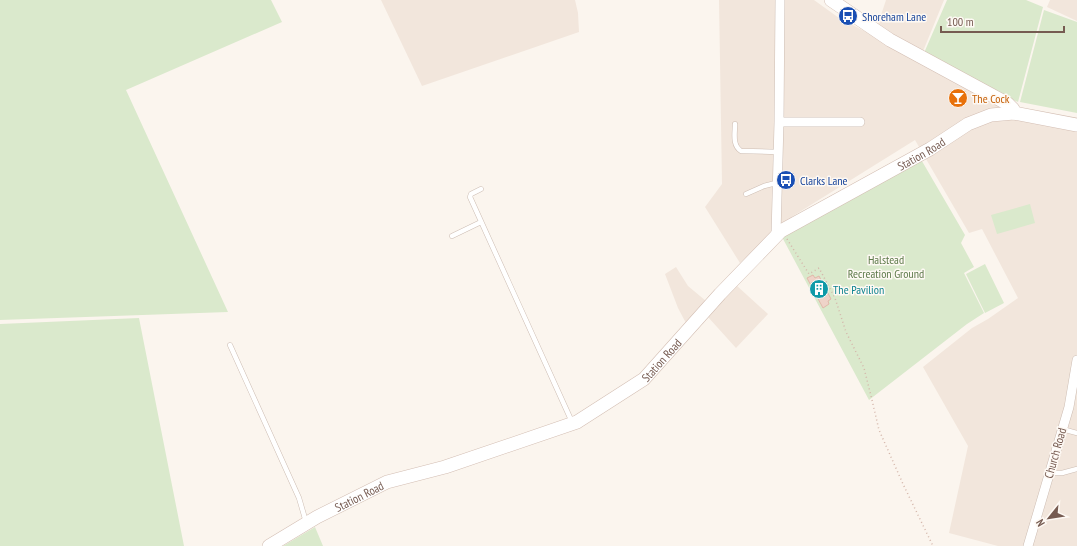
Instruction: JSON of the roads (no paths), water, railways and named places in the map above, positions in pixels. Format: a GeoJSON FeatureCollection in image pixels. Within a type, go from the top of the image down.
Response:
{"type":"FeatureCollection","features":[{"type":"Feature","properties":{"kind":"street"},"geometry":{"type":"LineString","coordinates":[[778,233],[776,183],[779,122],[780,0]]}},
{"type":"Feature","properties":{"kind":"street"},"geometry":{"type":"LineString","coordinates":[[831,0],[890,40],[1008,104],[1013,109],[1014,113]]}},
{"type":"Feature","properties":{"kind":"street","name":"Station Road"},"geometry":{"type":"LineString","coordinates":[[269,546],[317,517],[387,482],[444,467],[573,423],[644,379],[720,294],[778,233],[930,149],[972,122],[991,115],[1014,113],[1077,125]]}},
{"type":"Feature","properties":{"kind":"street"},"geometry":{"type":"LineString","coordinates":[[779,122],[860,122]]}},
{"type":"Feature","properties":{"kind":"street","name":"Church Road"},"geometry":{"type":"LineString","coordinates":[[1028,546],[1068,407],[1077,360]]}},
{"type":"Feature","properties":{"kind":"lane"},"geometry":{"type":"LineString","coordinates":[[735,124],[735,143],[741,151],[778,152]]}},
{"type":"Feature","properties":{"kind":"lane"},"geometry":{"type":"LineString","coordinates":[[746,194],[764,186],[776,183]]}},
{"type":"Feature","properties":{"kind":"lane"},"geometry":{"type":"LineString","coordinates":[[481,189],[471,194],[470,197],[573,423]]}},
{"type":"Feature","properties":{"kind":"lane"},"geometry":{"type":"LineString","coordinates":[[452,236],[481,222]]}},
{"type":"Feature","properties":{"kind":"lane"},"geometry":{"type":"LineString","coordinates":[[230,345],[299,498],[306,523]]}},
{"type":"Feature","properties":{"kind":"lane"},"geometry":{"type":"LineString","coordinates":[[1062,428],[1077,433]]}},
{"type":"Feature","properties":{"kind":"lane"},"geometry":{"type":"LineString","coordinates":[[1049,473],[1062,473],[1077,469]]}},
{"type":"Feature","properties":{"kind":"place","name":"Shoreham Lane"},"geometry":{"type":"Point","coordinates":[848,16]}},
{"type":"Feature","properties":{"kind":"place","name":"The Cock"},"geometry":{"type":"Point","coordinates":[958,98]}},
{"type":"Feature","properties":{"kind":"place","name":"Clarks Lane"},"geometry":{"type":"Point","coordinates":[786,180]}},
{"type":"Feature","properties":{"kind":"place","name":"The Pavilion"},"geometry":{"type":"Point","coordinates":[819,289]}},
{"type":"Feature","properties":{"kind":"park label","name":"Halstead Recreation Ground"},"geometry":{"type":"Point","coordinates":[886,266]}}]}
